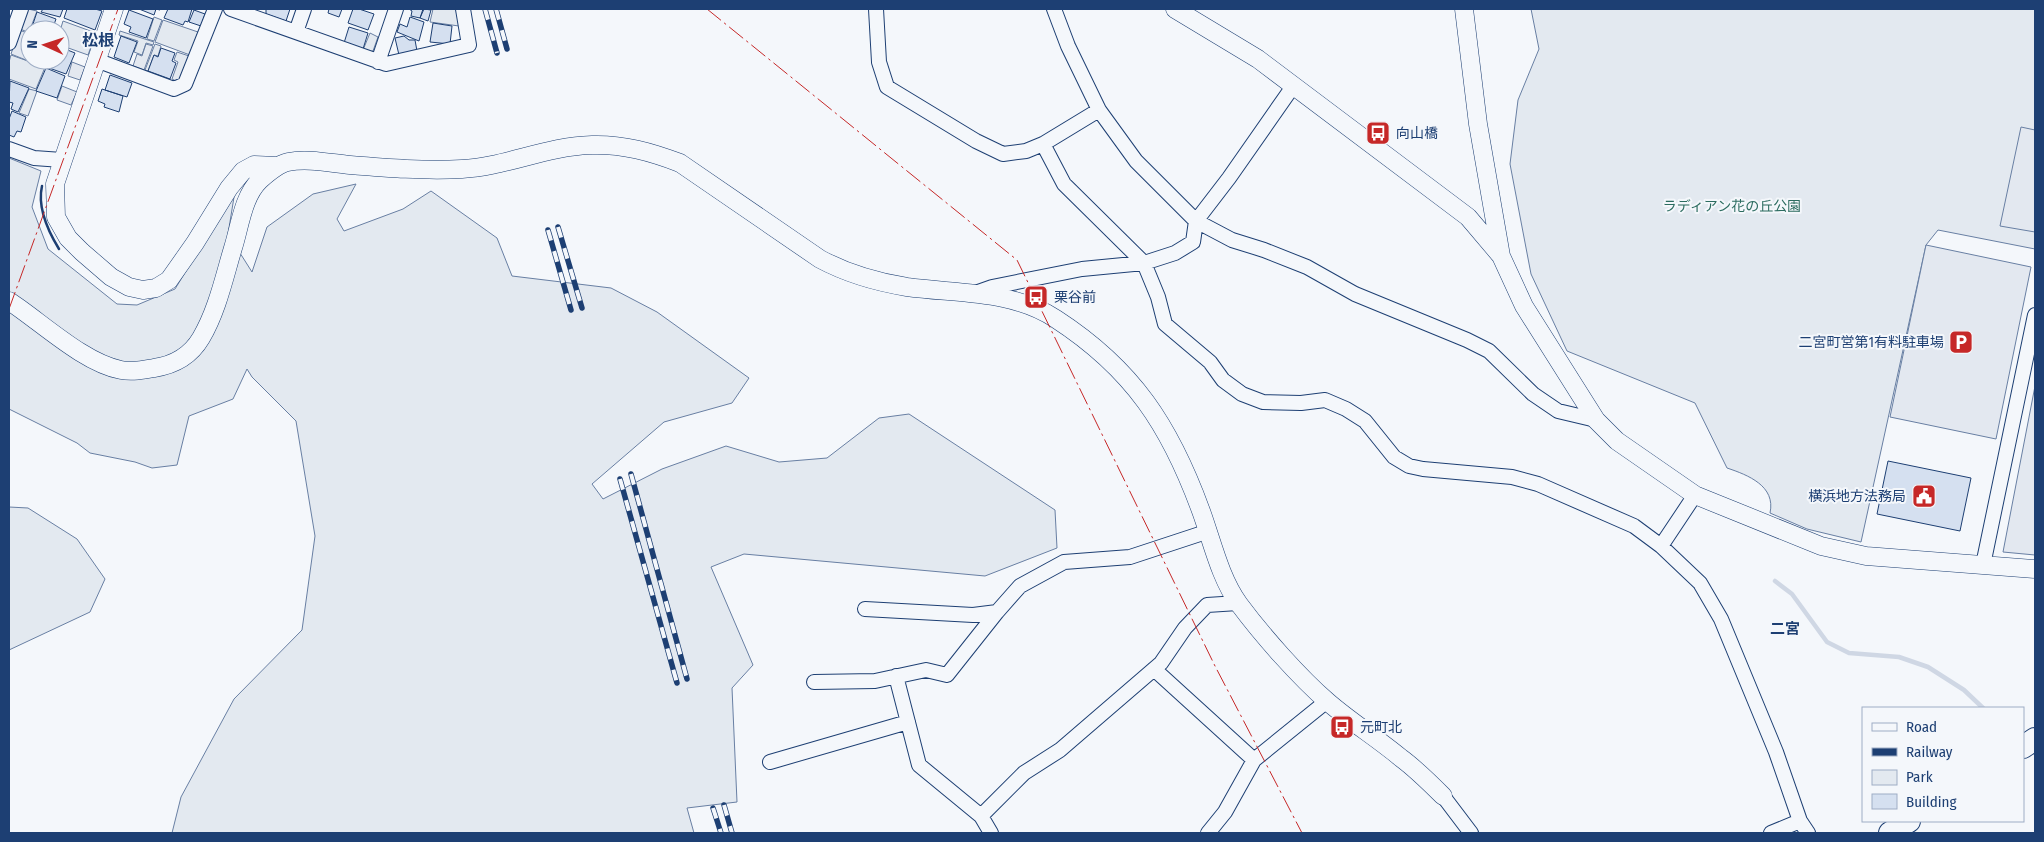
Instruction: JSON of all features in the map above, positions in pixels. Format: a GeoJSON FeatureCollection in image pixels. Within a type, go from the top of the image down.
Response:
{"type":"FeatureCollection","features":[{"type":"Feature","properties":{"kind":"main road"},"geometry":{"type":"LineString","coordinates":[[2024,746],[2035,739]]}},
{"type":"Feature","properties":{"kind":"main road"},"geometry":{"type":"LineString","coordinates":[[1890,833],[1907,822]]}},
{"type":"Feature","properties":{"kind":"street"},"geometry":{"type":"LineString","coordinates":[[9,43],[21,9]]}},
{"type":"Feature","properties":{"kind":"street"},"geometry":{"type":"LineString","coordinates":[[114,9],[55,184],[56,217],[61,227],[82,252],[110,277],[129,287],[144,290],[156,288],[169,280],[243,171],[254,165],[277,166]]}},
{"type":"Feature","properties":{"kind":"street"},"geometry":{"type":"LineString","coordinates":[[96,60],[174,89],[185,84],[215,9]]}},
{"type":"Feature","properties":{"kind":"street"},"geometry":{"type":"LineString","coordinates":[[231,9],[386,64],[469,45],[463,9]]}},
{"type":"Feature","properties":{"kind":"street"},"geometry":{"type":"LineString","coordinates":[[296,32],[304,9]]}},
{"type":"Feature","properties":{"kind":"street"},"geometry":{"type":"LineString","coordinates":[[378,62],[396,9]]}},
{"type":"Feature","properties":{"kind":"street"},"geometry":{"type":"LineString","coordinates":[[876,9],[879,62],[887,87],[976,141],[1003,154],[1026,151],[1043,144],[1099,110]]}},
{"type":"Feature","properties":{"kind":"street"},"geometry":{"type":"LineString","coordinates":[[1054,9],[1068,46],[1099,110],[1136,161],[1196,221],[1232,240],[1307,267],[1355,294],[1467,340],[1489,351],[1533,394],[1558,411],[1596,420]]}},
{"type":"Feature","properties":{"kind":"street"},"geometry":{"type":"LineString","coordinates":[[1175,9],[1258,59],[1294,85],[1468,217],[1501,256]]}},
{"type":"Feature","properties":{"kind":"street"},"geometry":{"type":"LineString","coordinates":[[1464,9],[1478,124],[1501,256],[1524,306],[1596,420],[1617,441],[1695,495],[1821,546],[1866,556],[2035,569]]}},
{"type":"Feature","properties":{"kind":"street"},"geometry":{"type":"LineString","coordinates":[[976,293],[992,287],[1082,268],[1144,264],[1174,253],[1194,242],[1196,221],[1229,178],[1294,85]]}},
{"type":"Feature","properties":{"kind":"street"},"geometry":{"type":"LineString","coordinates":[[1043,144],[1064,184],[1144,264],[1158,297],[1165,324],[1210,362],[1223,380],[1242,394],[1263,402],[1301,403],[1325,400],[1346,409],[1365,421],[1394,457],[1410,466],[1423,469],[1512,477],[1538,484],[1634,526],[1661,546],[1700,583],[1721,619],[1776,752],[1804,827],[1770,833]]}},
{"type":"Feature","properties":{"kind":"street"},"geometry":{"type":"LineString","coordinates":[[9,301],[60,337],[105,364],[121,370],[134,371],[174,364],[190,352],[201,338],[218,295],[248,197],[259,181],[277,166],[288,162],[322,162],[407,168],[463,169],[574,147],[614,145],[637,149],[680,163],[820,259],[842,270],[859,277],[908,287],[976,293],[1029,305],[1081,336],[1115,364],[1139,392],[1170,439],[1187,474],[1226,580],[1238,603],[1279,651],[1327,701],[1401,758],[1443,796],[1471,833]]}},
{"type":"Feature","properties":{"kind":"street"},"geometry":{"type":"LineString","coordinates":[[9,149],[34,158],[62,160]]}},
{"type":"Feature","properties":{"kind":"street"},"geometry":{"type":"LineString","coordinates":[[1983,564],[2035,315]]}},
{"type":"Feature","properties":{"kind":"street"},"geometry":{"type":"LineString","coordinates":[[1661,546],[1695,495]]}},
{"type":"Feature","properties":{"kind":"street"},"geometry":{"type":"LineString","coordinates":[[814,682],[875,681],[926,670],[947,676],[1020,586],[1064,562],[1130,557],[1209,531]]}},
{"type":"Feature","properties":{"kind":"street"},"geometry":{"type":"LineString","coordinates":[[981,816],[1024,773],[1060,750],[1161,663],[1185,628],[1207,605],[1238,603]]}},
{"type":"Feature","properties":{"kind":"street"},"geometry":{"type":"LineString","coordinates":[[865,609],[973,615],[997,612]]}},
{"type":"Feature","properties":{"kind":"street"},"geometry":{"type":"LineString","coordinates":[[1154,669],[1254,760]]}},
{"type":"Feature","properties":{"kind":"street"},"geometry":{"type":"LineString","coordinates":[[896,676],[919,765],[981,816],[992,833]]}},
{"type":"Feature","properties":{"kind":"street"},"geometry":{"type":"LineString","coordinates":[[1208,833],[1225,812],[1254,760],[1327,701]]}},
{"type":"Feature","properties":{"kind":"street"},"geometry":{"type":"LineString","coordinates":[[770,762],[908,722]]}},
{"type":"Feature","properties":{"kind":"green space"},"geometry":{"type":"Polygon","coordinates":[[[433,9],[456,9],[459,26],[430,22],[433,9]]]}},
{"type":"Feature","properties":{"kind":"green space","name":"ラディアン花の丘公園"},"geometry":{"type":"Polygon","coordinates":[[[1531,9],[2035,9],[2035,249],[1938,230],[1926,245],[1861,542],[1807,529],[1770,513],[1771,504],[1765,489],[1751,478],[1727,468],[1695,403],[1567,351],[1531,274],[1510,164],[1518,100],[1539,49],[1531,9]]]}},
{"type":"Feature","properties":{"kind":"green space"},"geometry":{"type":"Polygon","coordinates":[[[154,17],[162,20],[154,41],[147,39],[154,17]]]}},
{"type":"Feature","properties":{"kind":"green space"},"geometry":{"type":"Polygon","coordinates":[[[163,20],[198,32],[190,55],[155,42],[163,20]]]}},
{"type":"Feature","properties":{"kind":"green space"},"geometry":{"type":"Polygon","coordinates":[[[70,24],[96,33],[88,55],[70,49],[70,24]]]}},
{"type":"Feature","properties":{"kind":"green space"},"geometry":{"type":"Polygon","coordinates":[[[120,31],[154,42],[153,45],[146,43],[142,55],[134,52],[138,41],[119,35],[120,31]]]}},
{"type":"Feature","properties":{"kind":"green space"},"geometry":{"type":"Polygon","coordinates":[[[370,33],[378,37],[373,51],[368,52],[363,50],[370,33]]]}},
{"type":"Feature","properties":{"kind":"green space"},"geometry":{"type":"Polygon","coordinates":[[[155,44],[161,46],[158,56],[154,55],[148,71],[145,70],[155,44]]]}},
{"type":"Feature","properties":{"kind":"green space"},"geometry":{"type":"Polygon","coordinates":[[[177,52],[189,56],[182,78],[176,81],[172,79],[178,62],[174,60],[177,52]]]}},
{"type":"Feature","properties":{"kind":"green space"},"geometry":{"type":"Polygon","coordinates":[[[11,55],[20,58],[20,70],[44,70],[36,89],[9,79],[11,55]]]}},
{"type":"Feature","properties":{"kind":"green space"},"geometry":{"type":"Polygon","coordinates":[[[29,89],[37,91],[28,116],[19,113],[29,89]]]}},
{"type":"Feature","properties":{"kind":"green space"},"geometry":{"type":"Polygon","coordinates":[[[9,158],[41,171],[32,207],[48,249],[117,304],[137,305],[175,289],[235,191],[228,234],[252,272],[267,227],[313,194],[356,184],[337,219],[344,231],[403,209],[431,191],[497,238],[512,276],[611,288],[657,312],[749,378],[732,403],[664,422],[592,484],[603,499],[662,469],[726,446],[779,462],[827,458],[879,418],[909,414],[1055,510],[1057,548],[985,576],[744,554],[711,567],[753,665],[732,688],[737,802],[687,808],[694,833],[172,833],[181,797],[234,699],[302,630],[315,536],[296,421],[252,377],[247,369],[233,399],[189,416],[177,465],[152,468],[135,462],[90,453],[77,443],[9,409],[9,158]]]}},
{"type":"Feature","properties":{"kind":"green space"},"geometry":{"type":"Polygon","coordinates":[[[9,507],[28,508],[77,539],[105,579],[90,612],[9,650],[9,507]]]}},
{"type":"Feature","properties":{"kind":"shaded area"},"geometry":{"type":"Polygon","coordinates":[[[28,9],[37,11],[34,20],[24,20],[28,9]]]}},
{"type":"Feature","properties":{"kind":"shaded area"},"geometry":{"type":"Polygon","coordinates":[[[19,30],[20,58],[11,54],[19,30]]]}},
{"type":"Feature","properties":{"kind":"shaded area"},"geometry":{"type":"Polygon","coordinates":[[[146,44],[153,46],[144,70],[133,66],[137,54],[142,56],[146,44]]]}},
{"type":"Feature","properties":{"kind":"shaded area"},"geometry":{"type":"Polygon","coordinates":[[[72,62],[85,67],[80,80],[68,76],[72,62]]]}},
{"type":"Feature","properties":{"kind":"shaded area"},"geometry":{"type":"Polygon","coordinates":[[[62,86],[77,92],[71,105],[57,100],[62,86]]]}},
{"type":"Feature","properties":{"kind":"shaded area"},"geometry":{"type":"Polygon","coordinates":[[[2021,127],[2035,130],[2035,232],[2000,226],[2021,127]]]}},
{"type":"Feature","properties":{"kind":"shaded area","name":"二宮町営第1有料駐車場"},"geometry":{"type":"Polygon","coordinates":[[[1926,245],[2031,267],[1996,439],[1890,417],[1926,245]]]}},
{"type":"Feature","properties":{"kind":"shaded area"},"geometry":{"type":"Polygon","coordinates":[[[2035,386],[2035,555],[2003,552],[2035,386]]]}},
{"type":"Feature","properties":{"kind":"building"},"geometry":{"type":"Polygon","coordinates":[[[43,9],[63,9],[60,17],[41,12],[43,9]]]}},
{"type":"Feature","properties":{"kind":"building"},"geometry":{"type":"Polygon","coordinates":[[[67,9],[95,9],[102,11],[95,30],[64,18],[67,9]]]}},
{"type":"Feature","properties":{"kind":"building"},"geometry":{"type":"Polygon","coordinates":[[[139,9],[156,9],[154,15],[139,9]]]}},
{"type":"Feature","properties":{"kind":"building"},"geometry":{"type":"Polygon","coordinates":[[[168,9],[192,9],[188,22],[185,21],[183,25],[164,18],[168,9]]]}},
{"type":"Feature","properties":{"kind":"building"},"geometry":{"type":"Polygon","coordinates":[[[266,9],[290,9],[286,21],[266,14],[266,9]]]}},
{"type":"Feature","properties":{"kind":"building"},"geometry":{"type":"Polygon","coordinates":[[[329,9],[342,9],[339,17],[328,13],[329,9]]]}},
{"type":"Feature","properties":{"kind":"building"},"geometry":{"type":"Polygon","coordinates":[[[353,9],[374,14],[368,30],[348,23],[353,9]]]}},
{"type":"Feature","properties":{"kind":"building"},"geometry":{"type":"Polygon","coordinates":[[[409,9],[423,9],[420,18],[411,16],[412,11],[409,9]]]}},
{"type":"Feature","properties":{"kind":"building"},"geometry":{"type":"Polygon","coordinates":[[[424,9],[431,10],[428,21],[420,18],[424,9]]]}},
{"type":"Feature","properties":{"kind":"building"},"geometry":{"type":"Polygon","coordinates":[[[129,10],[153,19],[146,38],[129,32],[131,27],[124,24],[129,10]]]}},
{"type":"Feature","properties":{"kind":"building"},"geometry":{"type":"Polygon","coordinates":[[[194,10],[205,14],[201,26],[189,22],[194,10]]]}},
{"type":"Feature","properties":{"kind":"building"},"geometry":{"type":"Polygon","coordinates":[[[37,12],[56,19],[56,20],[34,20],[37,12]]]}},
{"type":"Feature","properties":{"kind":"building"},"geometry":{"type":"Polygon","coordinates":[[[410,17],[424,22],[419,41],[397,32],[400,24],[407,27],[410,17]]]}},
{"type":"Feature","properties":{"kind":"building"},"geometry":{"type":"Polygon","coordinates":[[[433,23],[452,26],[450,44],[430,42],[433,23]]]}},
{"type":"Feature","properties":{"kind":"building"},"geometry":{"type":"Polygon","coordinates":[[[349,27],[368,33],[363,49],[344,43],[349,27]]]}},
{"type":"Feature","properties":{"kind":"building"},"geometry":{"type":"Polygon","coordinates":[[[121,36],[137,42],[129,63],[114,57],[121,36]]]}},
{"type":"Feature","properties":{"kind":"building"},"geometry":{"type":"Polygon","coordinates":[[[404,36],[409,40],[415,40],[417,51],[399,55],[395,38],[404,36]]]}},
{"type":"Feature","properties":{"kind":"building"},"geometry":{"type":"Polygon","coordinates":[[[161,48],[175,53],[172,61],[176,63],[170,79],[148,71],[154,55],[158,57],[161,48]]]}},
{"type":"Feature","properties":{"kind":"building"},"geometry":{"type":"Polygon","coordinates":[[[70,51],[75,53],[70,65],[70,51]]]}},
{"type":"Feature","properties":{"kind":"building"},"geometry":{"type":"Polygon","coordinates":[[[45,70],[51,70],[65,76],[57,98],[36,91],[45,70]]]}},
{"type":"Feature","properties":{"kind":"building"},"geometry":{"type":"Polygon","coordinates":[[[55,70],[68,70],[66,74],[55,70]]]}},
{"type":"Feature","properties":{"kind":"building"},"geometry":{"type":"Polygon","coordinates":[[[110,75],[132,83],[127,97],[105,90],[110,75]]]}},
{"type":"Feature","properties":{"kind":"building"},"geometry":{"type":"Polygon","coordinates":[[[10,81],[29,88],[18,112],[11,109],[13,103],[9,102],[10,81]]]}},
{"type":"Feature","properties":{"kind":"building"},"geometry":{"type":"Polygon","coordinates":[[[102,89],[123,96],[119,112],[104,107],[105,104],[98,101],[102,89]]]}},
{"type":"Feature","properties":{"kind":"building"},"geometry":{"type":"Polygon","coordinates":[[[12,111],[26,117],[21,132],[17,131],[14,137],[9,135],[9,119],[12,111]]]}},
{"type":"Feature","properties":{"kind":"building","name":"横浜地方法務局"},"geometry":{"type":"Polygon","coordinates":[[[1888,461],[1971,478],[1960,531],[1877,514],[1888,461]]]}},
{"type":"Feature","properties":{"kind":"waterway"},"geometry":{"type":"LineString","coordinates":[[1775,581],[1792,594],[1827,642],[1849,653],[1899,657],[1928,667],[1964,690],[1982,707]]}},
{"type":"Feature","properties":{"kind":"railway"},"geometry":{"type":"LineString","coordinates":[[485,9],[497,53]]}},
{"type":"Feature","properties":{"kind":"railway"},"geometry":{"type":"LineString","coordinates":[[496,9],[507,49]]}},
{"type":"Feature","properties":{"kind":"railway"},"geometry":{"type":"LineString","coordinates":[[558,227],[582,308]]}},
{"type":"Feature","properties":{"kind":"railway"},"geometry":{"type":"LineString","coordinates":[[548,230],[571,310]]}},
{"type":"Feature","properties":{"kind":"railway"},"geometry":{"type":"LineString","coordinates":[[631,474],[687,679]]}},
{"type":"Feature","properties":{"kind":"railway"},"geometry":{"type":"LineString","coordinates":[[620,479],[677,683]]}},
{"type":"Feature","properties":{"kind":"railway"},"geometry":{"type":"LineString","coordinates":[[724,805],[732,833]]}},
{"type":"Feature","properties":{"kind":"railway"},"geometry":{"type":"LineString","coordinates":[[713,808],[721,833]]}},
{"type":"Feature","properties":{"kind":"wall"},"geometry":{"type":"LineString","coordinates":[[42,186],[41,203],[44,219],[59,249]]}},
{"type":"Feature","properties":{"kind":"power"},"geometry":{"type":"LineString","coordinates":[[9,309],[118,9]]}},
{"type":"Feature","properties":{"kind":"power"},"geometry":{"type":"LineString","coordinates":[[707,9],[1017,260],[1215,666],[1302,833]]}},
{"type":"Feature","properties":{"kind":"place","name":"向山橋"},"geometry":{"type":"Point","coordinates":[1378,133]}},
{"type":"Feature","properties":{"kind":"place","name":"栗谷前"},"geometry":{"type":"Point","coordinates":[1036,297]}},
{"type":"Feature","properties":{"kind":"place","name":"二宮町営第1有料駐車場"},"geometry":{"type":"Point","coordinates":[1961,342]}},
{"type":"Feature","properties":{"kind":"place","name":"横浜地方法務局"},"geometry":{"type":"Point","coordinates":[1924,496]}},
{"type":"Feature","properties":{"kind":"place","name":"元町北"},"geometry":{"type":"Point","coordinates":[1342,727]}},
{"type":"Feature","properties":{"kind":"district","name":"松根"},"geometry":{"type":"Point","coordinates":[98,40]}},
{"type":"Feature","properties":{"kind":"district","name":"二宮"},"geometry":{"type":"Point","coordinates":[1785,629]}}]}
